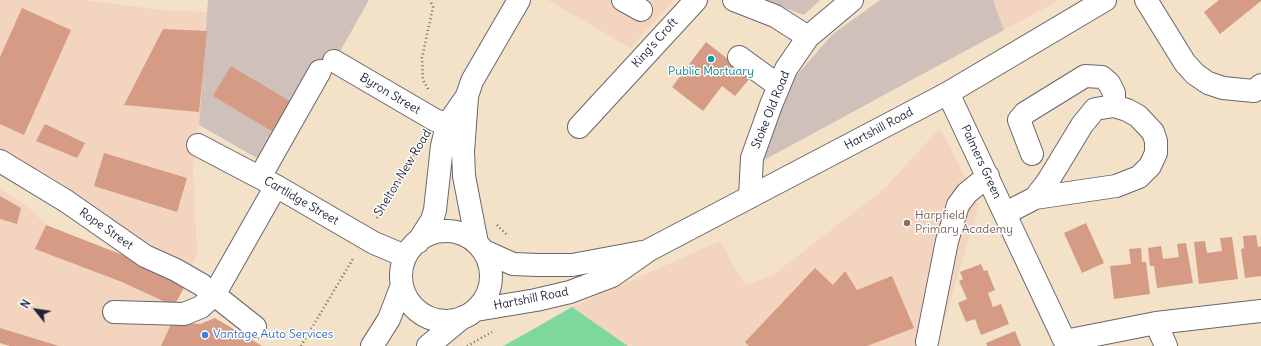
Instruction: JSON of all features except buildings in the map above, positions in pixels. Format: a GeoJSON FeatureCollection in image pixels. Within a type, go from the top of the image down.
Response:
{"type":"FeatureCollection","features":[{"type":"Feature","properties":{"kind":"main road","name":"Shelton New Road"},"geometry":{"type":"LineString","coordinates":[[480,247],[464,176],[463,152],[467,96],[472,81],[519,0]]}},
{"type":"Feature","properties":{"kind":"main road"},"geometry":{"type":"LineString","coordinates":[[622,0],[641,10]]}},
{"type":"Feature","properties":{"kind":"main road","name":"King's Croft"},"geometry":{"type":"LineString","coordinates":[[579,127],[607,82],[696,0]]}},
{"type":"Feature","properties":{"kind":"main road"},"geometry":{"type":"LineString","coordinates":[[734,0],[775,16],[808,37]]}},
{"type":"Feature","properties":{"kind":"main road","name":"Stoke Old Road"},"geometry":{"type":"LineString","coordinates":[[750,197],[752,158],[748,140],[779,86],[786,69],[808,37],[852,0]]}},
{"type":"Feature","properties":{"kind":"main road","name":"Hartshill Road"},"geometry":{"type":"LineString","coordinates":[[470,314],[570,292],[612,276],[649,250],[948,93],[1105,0]]}},
{"type":"Feature","properties":{"kind":"main road"},"geometry":{"type":"LineString","coordinates":[[1146,0],[1185,63],[1195,74],[1208,83],[1223,88],[1254,91],[1261,85]]}},
{"type":"Feature","properties":{"kind":"main road"},"geometry":{"type":"LineString","coordinates":[[739,57],[779,86]]}},
{"type":"Feature","properties":{"kind":"main road","name":"Byron Street"},"geometry":{"type":"LineString","coordinates":[[268,182],[327,66],[440,120]]}},
{"type":"Feature","properties":{"kind":"main road"},"geometry":{"type":"LineString","coordinates":[[1032,154],[1019,120],[1025,112],[1085,76],[1102,77],[1109,83],[1114,93],[1114,106]]}},
{"type":"Feature","properties":{"kind":"main road","name":"Palmers Green"},"geometry":{"type":"LineString","coordinates":[[948,93],[1006,213],[1066,343],[1156,323],[1261,311]]}},
{"type":"Feature","properties":{"kind":"main road","name":"Shelton New Road"},"geometry":{"type":"LineString","coordinates":[[411,249],[432,220],[435,210],[442,146],[440,120],[467,96]]}},
{"type":"Feature","properties":{"kind":"main road"},"geometry":{"type":"LineString","coordinates":[[1006,213],[1035,198],[1116,186],[1139,177],[1150,166],[1156,153],[1156,141],[1153,132],[1138,116],[1126,110],[1114,106],[1095,109],[1082,126],[1048,181],[1035,198]]}},
{"type":"Feature","properties":{"kind":"main road","name":"Cartlidge Street"},"geometry":{"type":"LineString","coordinates":[[198,145],[268,182],[365,238],[411,249]]}},
{"type":"Feature","properties":{"kind":"main road","name":"Rope Street"},"geometry":{"type":"LineString","coordinates":[[0,161],[66,201],[145,256],[176,270],[202,285],[201,308],[255,327]]}},
{"type":"Feature","properties":{"kind":"main road"},"geometry":{"type":"LineString","coordinates":[[927,342],[947,241],[958,205],[966,193],[988,176]]}},
{"type":"Feature","properties":{"kind":"main road"},"geometry":{"type":"LineString","coordinates":[[114,312],[184,314],[201,308],[268,182]]}},
{"type":"Feature","properties":{"kind":"main road"},"geometry":{"type":"LineString","coordinates":[[428,346],[470,314],[488,293],[492,276],[490,262],[480,247],[460,233],[452,232],[432,235],[411,249],[401,270],[402,285],[411,305],[425,316],[442,320],[470,314]]}},
{"type":"Feature","properties":{"kind":"main road","name":"Hartshill Road"},"geometry":{"type":"LineString","coordinates":[[480,247],[513,264],[572,265],[649,250]]}},
{"type":"Feature","properties":{"kind":"main road"},"geometry":{"type":"LineString","coordinates":[[372,346],[389,319],[402,285]]}},
{"type":"Feature","properties":{"kind":"main road"},"geometry":{"type":"LineString","coordinates":[[1156,323],[1166,346]]}},
{"type":"Feature","properties":{"kind":"path"},"geometry":{"type":"LineString","coordinates":[[430,0],[432,7],[422,58],[423,80],[440,120]]}},
{"type":"Feature","properties":{"kind":"path","name":"Shelton New Road"},"geometry":{"type":"LineString","coordinates":[[302,346],[365,238],[440,120]]}},
{"type":"Feature","properties":{"kind":"path"},"geometry":{"type":"LineString","coordinates":[[492,220],[510,238]]}},
{"type":"Feature","properties":{"kind":"shaded area"},"geometry":{"type":"Polygon","coordinates":[[[0,0],[85,0],[161,10],[208,12],[199,125],[193,168],[197,254],[191,266],[168,258],[103,218],[62,183],[0,149],[0,0]]]}},
{"type":"Feature","properties":{"kind":"shaded area"},"geometry":{"type":"Polygon","coordinates":[[[208,0],[369,0],[274,168],[199,125],[208,0]]]}},
{"type":"Feature","properties":{"kind":"shaded area"},"geometry":{"type":"Polygon","coordinates":[[[548,0],[674,0],[630,48],[548,0]]]}},
{"type":"Feature","properties":{"kind":"shaded area"},"geometry":{"type":"Polygon","coordinates":[[[764,0],[820,0],[804,15],[764,0]]]}},
{"type":"Feature","properties":{"kind":"shaded area"},"geometry":{"type":"Polygon","coordinates":[[[880,0],[993,0],[1004,30],[764,160],[771,130],[795,77],[833,34],[880,0]]]}},
{"type":"Feature","properties":{"kind":"shaded area"},"geometry":{"type":"Polygon","coordinates":[[[993,0],[1059,0],[1004,30],[993,0]]]}},
{"type":"Feature","properties":{"kind":"shaded area","name":"Harpfield Primary Academy"},"geometry":{"type":"Polygon","coordinates":[[[940,128],[979,204],[937,346],[628,346],[572,307],[720,241],[745,285],[773,275],[884,189],[940,128]]]}},
{"type":"Feature","properties":{"kind":"shaded area"},"geometry":{"type":"Polygon","coordinates":[[[0,189],[28,207],[46,225],[186,284],[174,306],[172,322],[161,346],[10,346],[0,343],[0,189]]]}},
{"type":"Feature","properties":{"kind":"green space"},"geometry":{"type":"Polygon","coordinates":[[[572,307],[628,346],[503,346],[523,335],[572,307]]]}},
{"type":"Feature","properties":{"kind":"place","name":"Public Mortuary"},"geometry":{"type":"Point","coordinates":[711,59]}},
{"type":"Feature","properties":{"kind":"place","name":"Harpfield Primary Academy"},"geometry":{"type":"Point","coordinates":[907,223]}},
{"type":"Feature","properties":{"kind":"place","name":"Vantage Auto Services"},"geometry":{"type":"Point","coordinates":[205,335]}}]}
